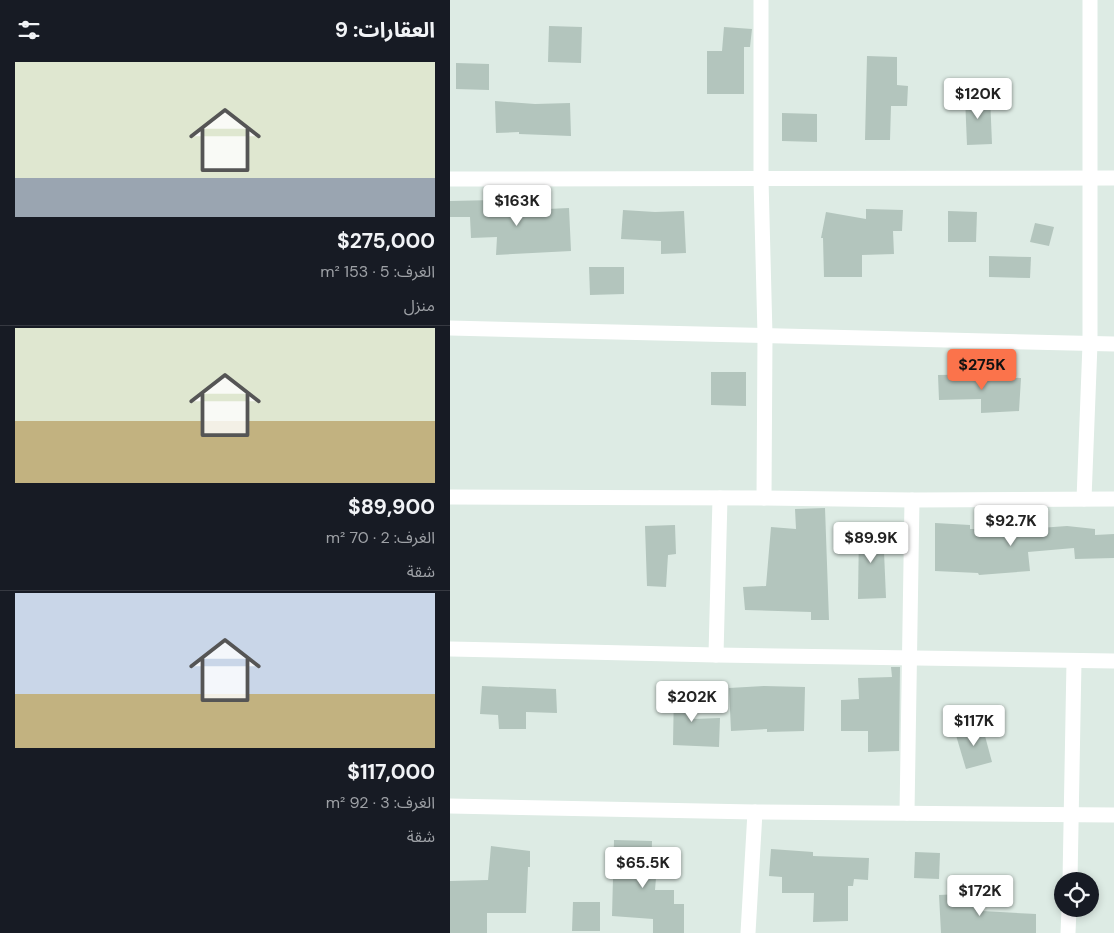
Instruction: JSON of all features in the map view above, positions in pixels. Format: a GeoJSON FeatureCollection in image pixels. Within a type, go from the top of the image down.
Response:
{"type":"FeatureCollection","features":[{"type":"Feature","properties":{"kind":"street"},"geometry":{"type":"LineString","coordinates":[[761,0],[761,179],[765,335],[764,498]]}},
{"type":"Feature","properties":{"kind":"street"},"geometry":{"type":"LineString","coordinates":[[1084,499],[1090,344],[1090,0]]}},
{"type":"Feature","properties":{"kind":"street"},"geometry":{"type":"LineString","coordinates":[[450,179],[1114,178]]}},
{"type":"Feature","properties":{"kind":"street"},"geometry":{"type":"LineString","coordinates":[[450,328],[1114,344]]}},
{"type":"Feature","properties":{"kind":"street"},"geometry":{"type":"LineString","coordinates":[[450,497],[912,500],[1114,499]]}},
{"type":"Feature","properties":{"kind":"street"},"geometry":{"type":"LineString","coordinates":[[716,655],[720,498]]}},
{"type":"Feature","properties":{"kind":"street"},"geometry":{"type":"LineString","coordinates":[[907,813],[912,500]]}},
{"type":"Feature","properties":{"kind":"street"},"geometry":{"type":"LineString","coordinates":[[450,648],[716,655],[1114,661]]}},
{"type":"Feature","properties":{"kind":"street"},"geometry":{"type":"LineString","coordinates":[[1070,872],[1074,661]]}},
{"type":"Feature","properties":{"kind":"street"},"geometry":{"type":"LineString","coordinates":[[450,806],[755,812],[1114,815]]}},
{"type":"Feature","properties":{"kind":"street"},"geometry":{"type":"LineString","coordinates":[[748,933],[755,812]]}},
{"type":"Feature","properties":{"kind":"street"},"geometry":{"type":"LineString","coordinates":[[1068,933],[1069,917]]}},
{"type":"Feature","properties":{"kind":"building"},"geometry":{"type":"Polygon","coordinates":[[[549,26],[582,27],[581,63],[548,62],[549,26]]]}},
{"type":"Feature","properties":{"kind":"building"},"geometry":{"type":"Polygon","coordinates":[[[724,27],[752,29],[750,47],[744,47],[744,94],[707,94],[707,51],[722,51],[724,27]]]}},
{"type":"Feature","properties":{"kind":"building"},"geometry":{"type":"Polygon","coordinates":[[[867,56],[897,57],[897,85],[908,86],[907,106],[891,106],[890,140],[865,140],[867,56]]]}},
{"type":"Feature","properties":{"kind":"building"},"geometry":{"type":"Polygon","coordinates":[[[456,63],[489,64],[489,90],[456,89],[456,63]]]}},
{"type":"Feature","properties":{"kind":"building"},"geometry":{"type":"Polygon","coordinates":[[[990,96],[992,144],[967,145],[965,97],[990,96]]]}},
{"type":"Feature","properties":{"kind":"building"},"geometry":{"type":"Polygon","coordinates":[[[495,101],[535,104],[570,103],[571,136],[519,134],[519,132],[496,133],[495,101]]]}},
{"type":"Feature","properties":{"kind":"building"},"geometry":{"type":"Polygon","coordinates":[[[782,113],[817,114],[817,142],[782,141],[782,113]]]}},
{"type":"Feature","properties":{"kind":"building"},"geometry":{"type":"Polygon","coordinates":[[[495,200],[496,210],[569,208],[571,251],[496,255],[497,237],[471,238],[470,217],[450,217],[450,201],[495,200]]]}},
{"type":"Feature","properties":{"kind":"building"},"geometry":{"type":"Polygon","coordinates":[[[866,209],[903,210],[902,231],[893,231],[894,254],[862,255],[862,277],[824,277],[823,238],[821,238],[826,212],[866,219],[866,209]]]}},
{"type":"Feature","properties":{"kind":"building"},"geometry":{"type":"Polygon","coordinates":[[[623,210],[684,211],[686,253],[661,254],[661,241],[621,239],[623,210]]]}},
{"type":"Feature","properties":{"kind":"building"},"geometry":{"type":"Polygon","coordinates":[[[948,211],[977,212],[976,242],[948,242],[948,211]]]}},
{"type":"Feature","properties":{"kind":"building"},"geometry":{"type":"Polygon","coordinates":[[[1035,223],[1054,227],[1049,246],[1030,242],[1035,223]]]}},
{"type":"Feature","properties":{"kind":"building"},"geometry":{"type":"Polygon","coordinates":[[[989,256],[1031,257],[1030,278],[989,277],[989,256]]]}},
{"type":"Feature","properties":{"kind":"building"},"geometry":{"type":"Polygon","coordinates":[[[589,267],[624,267],[624,294],[590,295],[589,267]]]}},
{"type":"Feature","properties":{"kind":"building"},"geometry":{"type":"Polygon","coordinates":[[[711,372],[746,372],[746,406],[711,405],[711,372]]]}},
{"type":"Feature","properties":{"kind":"building"},"geometry":{"type":"Polygon","coordinates":[[[988,374],[988,377],[1021,378],[1019,411],[981,413],[981,399],[939,400],[938,375],[988,374]]]}},
{"type":"Feature","properties":{"kind":"building"},"geometry":{"type":"Polygon","coordinates":[[[825,508],[829,620],[811,620],[811,612],[745,610],[743,587],[766,586],[771,527],[796,529],[795,509],[825,508]]]}},
{"type":"Feature","properties":{"kind":"building"},"geometry":{"type":"Polygon","coordinates":[[[935,523],[970,525],[970,529],[1013,530],[1067,526],[1095,529],[1095,535],[1114,534],[1114,558],[1075,559],[1074,548],[1028,552],[1030,571],[979,575],[978,573],[935,571],[935,523]]]}},
{"type":"Feature","properties":{"kind":"building"},"geometry":{"type":"Polygon","coordinates":[[[675,525],[676,554],[668,555],[666,587],[647,586],[645,526],[675,525]]]}},
{"type":"Feature","properties":{"kind":"building"},"geometry":{"type":"Polygon","coordinates":[[[859,528],[883,528],[886,598],[858,599],[859,528]]]}},
{"type":"Feature","properties":{"kind":"building"},"geometry":{"type":"Polygon","coordinates":[[[891,667],[900,667],[899,751],[868,752],[868,731],[841,731],[841,700],[859,699],[858,678],[892,677],[891,667]]]}},
{"type":"Feature","properties":{"kind":"building"},"geometry":{"type":"Polygon","coordinates":[[[482,686],[556,689],[557,713],[526,712],[526,729],[499,729],[498,715],[480,714],[482,686]]]}},
{"type":"Feature","properties":{"kind":"building"},"geometry":{"type":"Polygon","coordinates":[[[764,686],[805,687],[804,731],[767,732],[767,729],[731,731],[729,688],[764,686]]]}},
{"type":"Feature","properties":{"kind":"building"},"geometry":{"type":"Polygon","coordinates":[[[674,688],[693,688],[692,719],[720,718],[719,747],[673,745],[674,688]]]}},
{"type":"Feature","properties":{"kind":"building"},"geometry":{"type":"Polygon","coordinates":[[[982,725],[992,762],[966,769],[955,732],[982,725]]]}},
{"type":"Feature","properties":{"kind":"building"},"geometry":{"type":"Polygon","coordinates":[[[614,840],[652,841],[651,878],[656,878],[655,890],[674,890],[674,904],[684,904],[684,933],[653,933],[653,919],[612,916],[614,840]]]}},
{"type":"Feature","properties":{"kind":"building"},"geometry":{"type":"Polygon","coordinates":[[[491,846],[530,851],[526,913],[487,913],[487,933],[450,933],[450,881],[488,880],[491,846]]]}},
{"type":"Feature","properties":{"kind":"building"},"geometry":{"type":"Polygon","coordinates":[[[771,849],[813,852],[813,856],[869,858],[868,880],[854,879],[853,886],[848,886],[848,921],[813,922],[814,893],[782,893],[782,877],[769,876],[771,849]]]}},
{"type":"Feature","properties":{"kind":"building"},"geometry":{"type":"Polygon","coordinates":[[[915,852],[940,853],[939,879],[914,878],[915,852]]]}},
{"type":"Feature","properties":{"kind":"building"},"geometry":{"type":"Polygon","coordinates":[[[981,893],[982,911],[1036,914],[1036,933],[941,933],[939,895],[981,893]]]}},
{"type":"Feature","properties":{"kind":"building"},"geometry":{"type":"Polygon","coordinates":[[[573,902],[600,902],[600,931],[572,931],[573,902]]]}}]}
